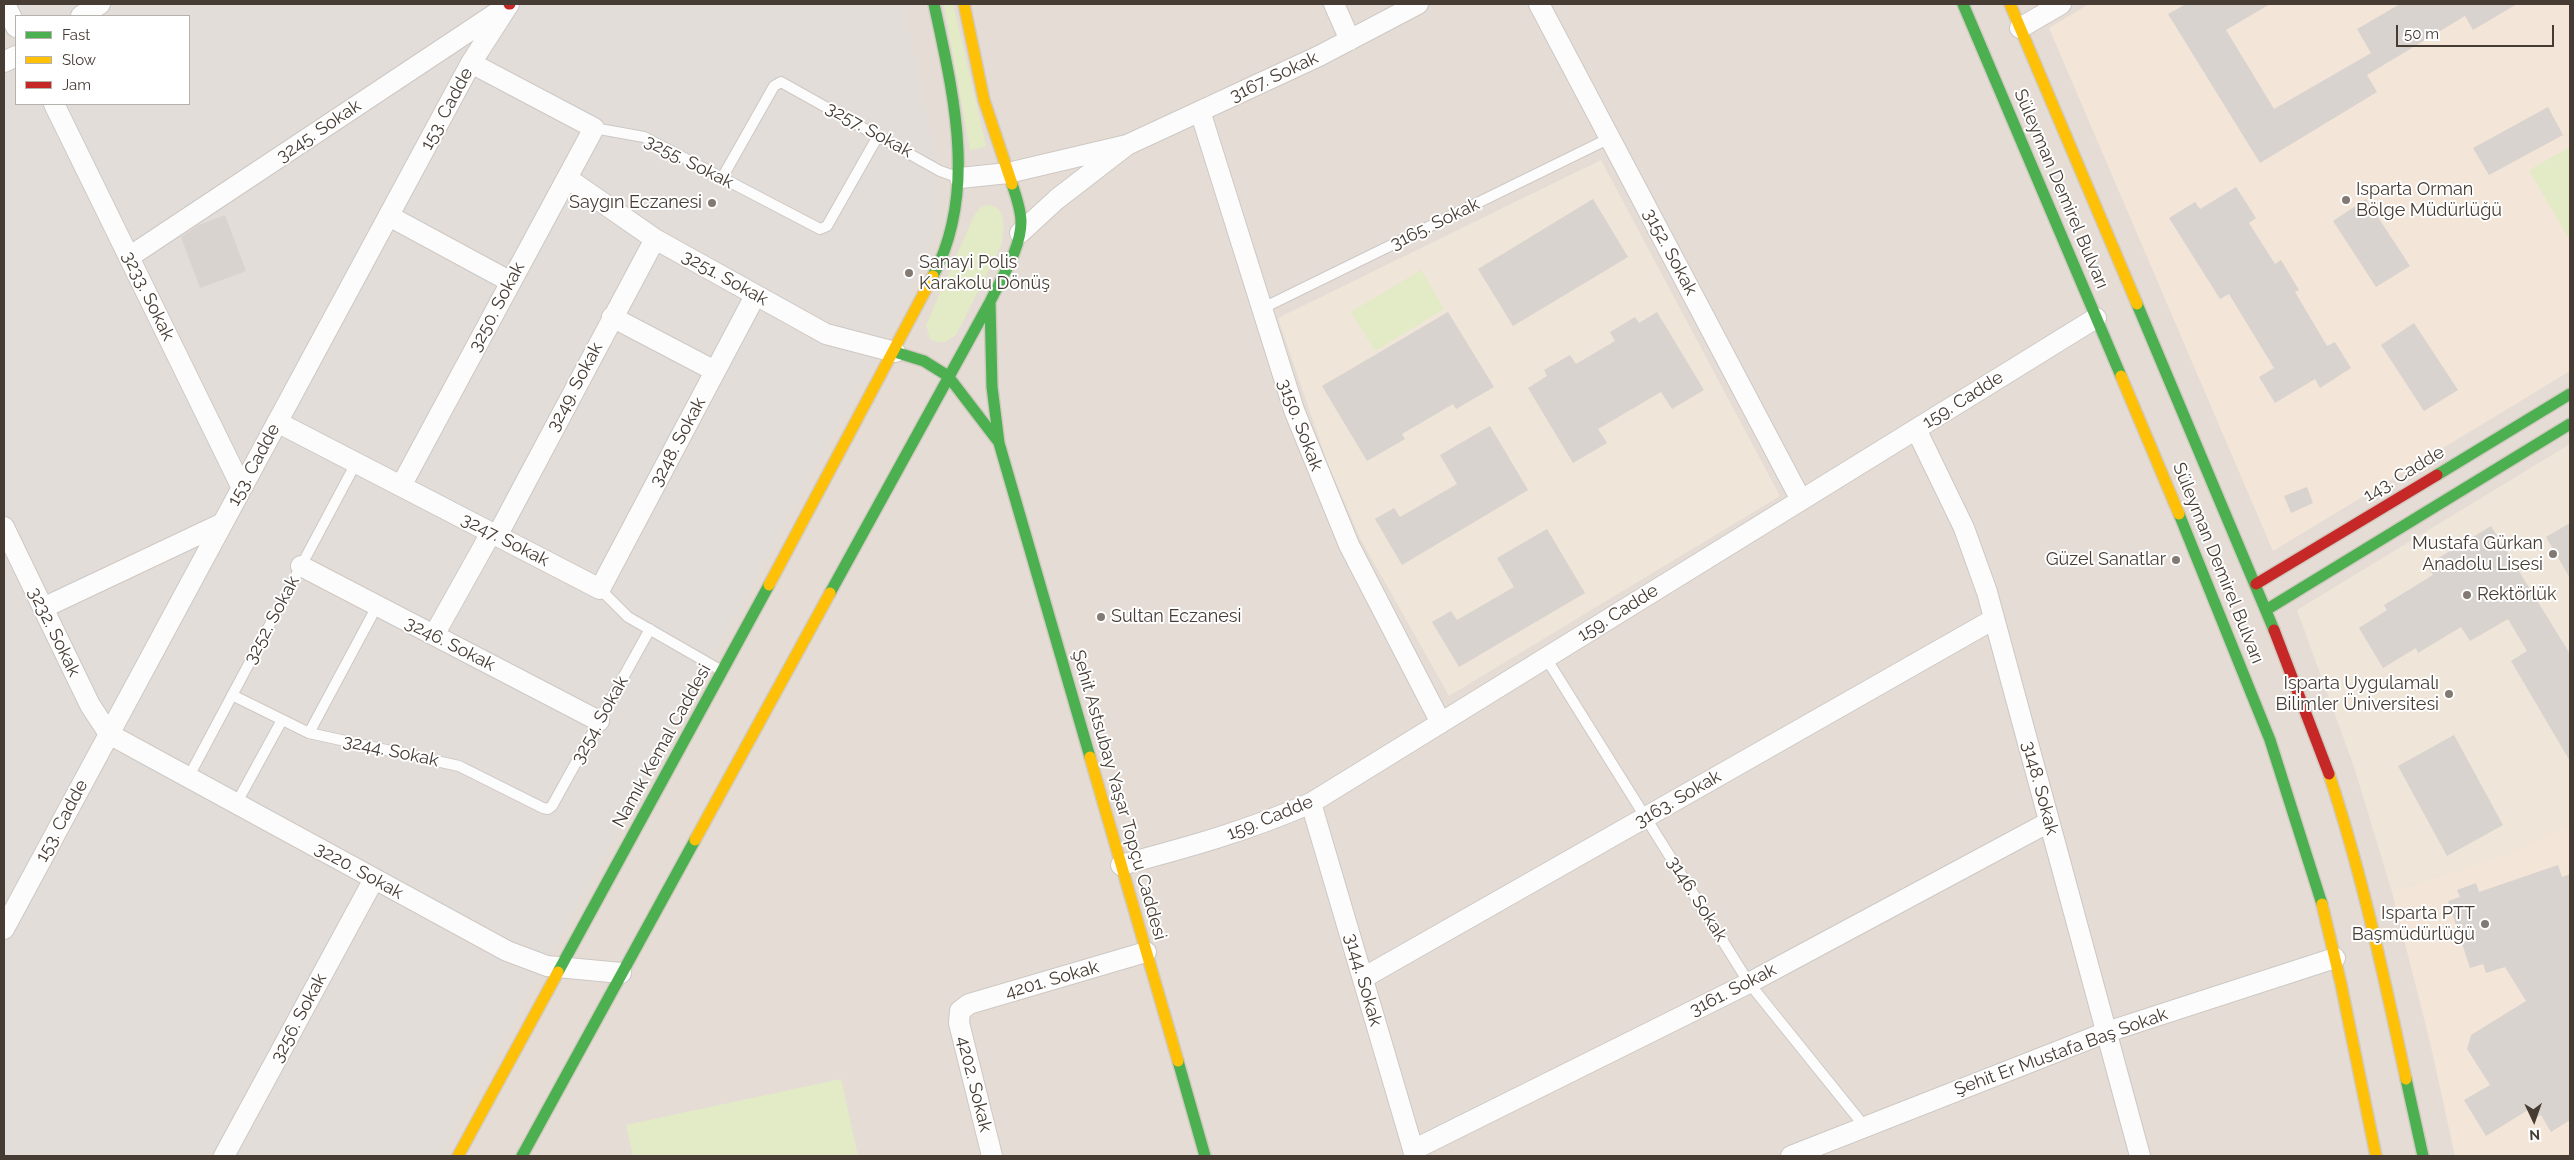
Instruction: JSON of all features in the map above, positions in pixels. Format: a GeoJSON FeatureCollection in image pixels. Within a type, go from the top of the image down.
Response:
{"type":"FeatureCollection","features":[{"type":"Feature","properties":{"kind":"street"},"geometry":{"type":"LineString","coordinates":[[5,4],[15,25]]}},
{"type":"Feature","properties":{"kind":"street"},"geometry":{"type":"LineString","coordinates":[[83,15],[100,4]]}},
{"type":"Feature","properties":{"kind":"street","name":"153. Cadde"},"geometry":{"type":"LineString","coordinates":[[4,929],[471,63],[509,4]]}},
{"type":"Feature","properties":{"kind":"street","name":"3245. Sokak"},"geometry":{"type":"LineString","coordinates":[[129,258],[509,4]]}},
{"type":"Feature","properties":{"kind":"street"},"geometry":{"type":"LineString","coordinates":[[895,352],[929,288],[952,234],[960,178],[957,116],[934,4]]}},
{"type":"Feature","properties":{"kind":"street","name":"Şehit Astsubay Yaşar Topçu Caddesi"},"geometry":{"type":"LineString","coordinates":[[948,376],[1003,277],[1020,233],[1019,209],[986,107],[964,4]]}},
{"type":"Feature","properties":{"kind":"street"},"geometry":{"type":"LineString","coordinates":[[1334,4],[1350,40]]}},
{"type":"Feature","properties":{"kind":"street","name":"3167. Sokak"},"geometry":{"type":"LineString","coordinates":[[960,178],[1008,173],[1127,145],[1350,40],[1418,4]]}},
{"type":"Feature","properties":{"kind":"street","name":"3152. Sokak"},"geometry":{"type":"LineString","coordinates":[[1539,4],[1801,500]]}},
{"type":"Feature","properties":{"kind":"street","name":"Süleyman Demirel Bulvarı"},"geometry":{"type":"LineString","coordinates":[[1963,4],[2203,570],[2270,740],[2317,883],[2335,958],[2376,1156]]}},
{"type":"Feature","properties":{"kind":"street"},"geometry":{"type":"LineString","coordinates":[[2010,4],[2256,584],[2322,753],[2348,832],[2377,943],[2423,1156]]}},
{"type":"Feature","properties":{"kind":"street"},"geometry":{"type":"LineString","coordinates":[[2020,28],[2061,4]]}},
{"type":"Feature","properties":{"kind":"street","name":"3255. Sokak"},"geometry":{"type":"LineString","coordinates":[[471,63],[594,128]]}},
{"type":"Feature","properties":{"kind":"street","name":"3233. Sokak"},"geometry":{"type":"LineString","coordinates":[[54,105],[242,488]]}},
{"type":"Feature","properties":{"kind":"street","name":"3150. Sokak"},"geometry":{"type":"LineString","coordinates":[[1200,112],[1260,309],[1294,410],[1334,510],[1354,554],[1441,723]]}},
{"type":"Feature","properties":{"kind":"street","name":"3250. Sokak"},"geometry":{"type":"LineString","coordinates":[[401,486],[594,128]]}},
{"type":"Feature","properties":{"kind":"street","name":"3167. Sokak"},"geometry":{"type":"LineString","coordinates":[[1020,233],[1057,199],[1127,145]]}},
{"type":"Feature","properties":{"kind":"street","name":"3251. Sokak"},"geometry":{"type":"LineString","coordinates":[[567,178],[655,239],[826,334],[895,352]]}},
{"type":"Feature","properties":{"kind":"street"},"geometry":{"type":"LineString","coordinates":[[389,216],[511,282]]}},
{"type":"Feature","properties":{"kind":"street","name":"3249. Sokak"},"geometry":{"type":"LineString","coordinates":[[434,635],[494,534],[655,239]]}},
{"type":"Feature","properties":{"kind":"street","name":"3248. Sokak"},"geometry":{"type":"LineString","coordinates":[[600,589],[755,296]]}},
{"type":"Feature","properties":{"kind":"street","name":"Şehit Astsubay Yaşar Topçu Caddesi"},"geometry":{"type":"LineString","coordinates":[[990,302],[992,387],[999,443],[1205,1156]]}},
{"type":"Feature","properties":{"kind":"street"},"geometry":{"type":"LineString","coordinates":[[612,317],[715,372]]}},
{"type":"Feature","properties":{"kind":"street","name":"159. Cadde"},"geometry":{"type":"LineString","coordinates":[[1121,865],[1222,838],[1262,825],[1311,803],[2096,318]]}},
{"type":"Feature","properties":{"kind":"street","name":"Şehit Astsubay Yaşar Topçu Caddesi"},"geometry":{"type":"LineString","coordinates":[[895,352],[924,361],[948,376],[999,443]]}},
{"type":"Feature","properties":{"kind":"street","name":"Namık Kemal Caddesi"},"geometry":{"type":"LineString","coordinates":[[458,1156],[895,352]]}},
{"type":"Feature","properties":{"kind":"street"},"geometry":{"type":"LineString","coordinates":[[522,1156],[948,376]]}},
{"type":"Feature","properties":{"kind":"street","name":"143. Cadde"},"geometry":{"type":"LineString","coordinates":[[2256,584],[2570,394]]}},
{"type":"Feature","properties":{"kind":"street","name":"3247. Sokak"},"geometry":{"type":"LineString","coordinates":[[277,422],[600,589]]}},
{"type":"Feature","properties":{"kind":"street"},"geometry":{"type":"LineString","coordinates":[[2266,610],[2570,424]]}},
{"type":"Feature","properties":{"kind":"street","name":"3148. Sokak"},"geometry":{"type":"LineString","coordinates":[[1916,429],[1964,528],[1994,619],[2140,1156]]}},
{"type":"Feature","properties":{"kind":"street"},"geometry":{"type":"LineString","coordinates":[[43,608],[223,523]]}},
{"type":"Feature","properties":{"kind":"street","name":"3232. Sokak"},"geometry":{"type":"LineString","coordinates":[[4,527],[90,705],[109,734]]}},
{"type":"Feature","properties":{"kind":"street","name":"3246. Sokak"},"geometry":{"type":"LineString","coordinates":[[301,566],[599,721]]}},
{"type":"Feature","properties":{"kind":"street","name":"3163. Sokak"},"geometry":{"type":"LineString","coordinates":[[1363,978],[1994,619]]}},
{"type":"Feature","properties":{"kind":"street","name":"3220. Sokak"},"geometry":{"type":"LineString","coordinates":[[109,734],[506,951],[531,962],[561,968],[622,973]]}},
{"type":"Feature","properties":{"kind":"street","name":"3144. Sokak"},"geometry":{"type":"LineString","coordinates":[[1311,803],[1414,1153]]}},
{"type":"Feature","properties":{"kind":"street","name":"3161. Sokak"},"geometry":{"type":"LineString","coordinates":[[1414,1153],[1749,983],[2050,822]]}},
{"type":"Feature","properties":{"kind":"street","name":"3256. Sokak"},"geometry":{"type":"LineString","coordinates":[[224,1156],[374,879]]}},
{"type":"Feature","properties":{"kind":"street","name":"4201. Sokak"},"geometry":{"type":"LineString","coordinates":[[960,1011],[969,1004],[1146,952]]}},
{"type":"Feature","properties":{"kind":"street","name":"Şehit Er Mustafa Baş Sokak"},"geometry":{"type":"LineString","coordinates":[[1791,1156],[2107,1032],[2335,958]]}},
{"type":"Feature","properties":{"kind":"street","name":"4202. Sokak"},"geometry":{"type":"LineString","coordinates":[[960,1011],[959,1023],[992,1156]]}},
{"type":"Feature","properties":{"kind":"lane","name":"3257. Sokak"},"geometry":{"type":"LineString","coordinates":[[722,178],[778,82],[784,83],[940,170],[960,178]]}},
{"type":"Feature","properties":{"kind":"lane","name":"3255. Sokak"},"geometry":{"type":"LineString","coordinates":[[594,128],[644,138],[818,229],[823,229],[878,136]]}},
{"type":"Feature","properties":{"kind":"lane","name":"3165. Sokak"},"geometry":{"type":"LineString","coordinates":[[1260,309],[1610,138]]}},
{"type":"Feature","properties":{"kind":"lane","name":"3252. Sokak"},"geometry":{"type":"LineString","coordinates":[[188,778],[356,463]]}},
{"type":"Feature","properties":{"kind":"lane","name":"3247. Sokak"},"geometry":{"type":"LineString","coordinates":[[600,589],[620,612],[723,671]]}},
{"type":"Feature","properties":{"kind":"lane"},"geometry":{"type":"LineString","coordinates":[[310,733],[377,606]]}},
{"type":"Feature","properties":{"kind":"lane","name":"3254. Sokak"},"geometry":{"type":"LineString","coordinates":[[548,809],[552,806],[650,630]]}},
{"type":"Feature","properties":{"kind":"lane","name":"3146. Sokak"},"geometry":{"type":"LineString","coordinates":[[1546,658],[1749,983],[1865,1127]]}},
{"type":"Feature","properties":{"kind":"lane","name":"3244. Sokak"},"geometry":{"type":"LineString","coordinates":[[232,695],[310,733],[452,764],[548,809]]}},
{"type":"Feature","properties":{"kind":"lane"},"geometry":{"type":"LineString","coordinates":[[236,804],[282,720]]}},
{"type":"Feature","properties":{"kind":"shaded area"},"geometry":{"type":"Polygon","coordinates":[[[4,4],[2570,4],[2570,1156],[4,1156],[4,4]]]}},
{"type":"Feature","properties":{"kind":"shaded area"},"geometry":{"type":"Polygon","coordinates":[[[4,4],[903,4],[935,152],[939,219],[926,256],[901,312],[441,1156],[4,1156],[4,4]]]}},
{"type":"Feature","properties":{"kind":"shaded area","name":"Isparta Orman Bölge Müdürlüğü"},"geometry":{"type":"Polygon","coordinates":[[[2089,4],[2570,4],[2570,371],[2273,551],[2049,28],[2089,4]]]}},
{"type":"Feature","properties":{"kind":"shaded area"},"geometry":{"type":"Polygon","coordinates":[[[1601,160],[1780,496],[1449,696],[1360,538],[1326,459],[1278,318],[1601,160]]]}},
{"type":"Feature","properties":{"kind":"shaded area","name":"Isparta Uygulamalı Bilimler Üniversitesi"},"geometry":{"type":"Polygon","coordinates":[[[2570,444],[2570,824],[2504,855],[2392,892],[2354,767],[2297,610],[2570,444]]]}},
{"type":"Feature","properties":{"kind":"shaded area"},"geometry":{"type":"Polygon","coordinates":[[[2570,824],[2570,1153],[2565,1156],[2455,1156],[2430,1042],[2392,892],[2504,855],[2570,824]]]}},
{"type":"Feature","properties":{"kind":"green space"},"geometry":{"type":"Polygon","coordinates":[[[944,4],[953,4],[986,145],[984,147],[970,150],[944,4]]]}},
{"type":"Feature","properties":{"kind":"green space"},"geometry":{"type":"Polygon","coordinates":[[[2570,147],[2570,241],[2529,170],[2570,147]]]}},
{"type":"Feature","properties":{"kind":"green space"},"geometry":{"type":"Polygon","coordinates":[[[988,205],[999,210],[1002,215],[1003,234],[1001,246],[956,335],[945,342],[937,342],[930,339],[926,325],[974,216],[980,208],[988,205]]]}},
{"type":"Feature","properties":{"kind":"green space"},"geometry":{"type":"Polygon","coordinates":[[[1421,270],[1444,309],[1375,351],[1351,312],[1421,270]]]}},
{"type":"Feature","properties":{"kind":"green space"},"geometry":{"type":"Polygon","coordinates":[[[841,1079],[858,1156],[633,1156],[626,1125],[841,1079]]]}},
{"type":"Feature","properties":{"kind":"building"},"geometry":{"type":"Polygon","coordinates":[[[2186,4],[2270,4],[2226,30],[2274,109],[2371,53],[2357,29],[2400,4],[2517,4],[2473,30],[2465,16],[2367,75],[2377,92],[2260,163],[2168,14],[2186,4]]]}},
{"type":"Feature","properties":{"kind":"building"},"geometry":{"type":"Polygon","coordinates":[[[2548,107],[2563,135],[2489,175],[2473,148],[2548,107]]]}},
{"type":"Feature","properties":{"kind":"building"},"geometry":{"type":"Polygon","coordinates":[[[2236,187],[2256,218],[2249,223],[2275,264],[2281,260],[2299,290],[2295,292],[2327,346],[2335,342],[2351,368],[2320,388],[2315,379],[2275,403],[2259,377],[2274,368],[2229,294],[2220,299],[2169,218],[2195,202],[2200,209],[2236,187]]]}},
{"type":"Feature","properties":{"kind":"building"},"geometry":{"type":"Polygon","coordinates":[[[1593,199],[1628,257],[1513,326],[1478,269],[1593,199]]]}},
{"type":"Feature","properties":{"kind":"building"},"geometry":{"type":"Polygon","coordinates":[[[2366,199],[2410,266],[2376,287],[2333,221],[2366,199]]]}},
{"type":"Feature","properties":{"kind":"building"},"geometry":{"type":"Polygon","coordinates":[[[225,215],[246,271],[200,288],[181,237],[199,225],[225,215]]]}},
{"type":"Feature","properties":{"kind":"building"},"geometry":{"type":"Polygon","coordinates":[[[1448,312],[1494,387],[1456,409],[1453,404],[1402,434],[1405,439],[1367,461],[1322,386],[1448,312]]]}},
{"type":"Feature","properties":{"kind":"building"},"geometry":{"type":"Polygon","coordinates":[[[1657,312],[1704,390],[1672,409],[1661,392],[1598,429],[1607,443],[1573,463],[1528,388],[1547,376],[1544,370],[1570,355],[1576,364],[1615,341],[1610,332],[1635,317],[1639,323],[1657,312]]]}},
{"type":"Feature","properties":{"kind":"building"},"geometry":{"type":"Polygon","coordinates":[[[2414,323],[2458,390],[2424,411],[2381,345],[2414,323]]]}},
{"type":"Feature","properties":{"kind":"building"},"geometry":{"type":"Polygon","coordinates":[[[1490,426],[1528,490],[1402,565],[1375,519],[1394,508],[1400,517],[1457,484],[1440,455],[1490,426]]]}},
{"type":"Feature","properties":{"kind":"building"},"geometry":{"type":"Polygon","coordinates":[[[2307,487],[2313,503],[2291,513],[2284,496],[2307,487]]]}},
{"type":"Feature","properties":{"kind":"building"},"geometry":{"type":"Polygon","coordinates":[[[2570,523],[2570,578],[2546,537],[2570,523]]]}},
{"type":"Feature","properties":{"kind":"building","name":"Rektörlük"},"geometry":{"type":"Polygon","coordinates":[[[2491,526],[2570,654],[2570,761],[2511,661],[2527,651],[2508,619],[2470,641],[2461,627],[2418,653],[2416,648],[2383,668],[2359,628],[2387,610],[2384,605],[2433,575],[2427,565],[2491,526]]]}},
{"type":"Feature","properties":{"kind":"building"},"geometry":{"type":"Polygon","coordinates":[[[1547,529],[1585,593],[1459,667],[1432,622],[1451,611],[1457,620],[1514,587],[1497,558],[1547,529]]]}},
{"type":"Feature","properties":{"kind":"building"},"geometry":{"type":"Polygon","coordinates":[[[2454,735],[2503,825],[2447,856],[2398,766],[2454,735]]]}},
{"type":"Feature","properties":{"kind":"building"},"geometry":{"type":"Polygon","coordinates":[[[2558,865],[2562,877],[2570,874],[2570,1120],[2551,1132],[2541,1115],[2533,1119],[2528,1110],[2486,1136],[2464,1100],[2490,1085],[2467,1049],[2471,1035],[2526,1001],[2505,967],[2486,973],[2483,964],[2470,968],[2448,901],[2460,897],[2457,890],[2476,883],[2479,892],[2558,865]]]}},
{"type":"Feature","properties":{"kind":"traffic: fast"},"geometry":{"type":"LineString","coordinates":[[933,276],[947,244],[955,210],[958,176],[954,107],[934,4]]}},
{"type":"Feature","properties":{"kind":"traffic: fast"},"geometry":{"type":"LineString","coordinates":[[1963,4],[2121,376]]}},
{"type":"Feature","properties":{"kind":"traffic: fast"},"geometry":{"type":"LineString","coordinates":[[830,593],[1010,263],[1018,243],[1021,222],[1012,184]]}},
{"type":"Feature","properties":{"kind":"traffic: fast"},"geometry":{"type":"LineString","coordinates":[[990,302],[992,387],[999,443],[1090,757]]}},
{"type":"Feature","properties":{"kind":"traffic: fast"},"geometry":{"type":"LineString","coordinates":[[2137,304],[2274,630]]}},
{"type":"Feature","properties":{"kind":"traffic: fast"},"geometry":{"type":"LineString","coordinates":[[895,352],[924,361],[948,376],[997,440]]}},
{"type":"Feature","properties":{"kind":"traffic: fast"},"geometry":{"type":"LineString","coordinates":[[2437,475],[2570,394]]}},
{"type":"Feature","properties":{"kind":"traffic: fast"},"geometry":{"type":"LineString","coordinates":[[2266,610],[2570,424]]}},
{"type":"Feature","properties":{"kind":"traffic: fast"},"geometry":{"type":"LineString","coordinates":[[2179,514],[2270,740],[2322,904]]}},
{"type":"Feature","properties":{"kind":"traffic: fast"},"geometry":{"type":"LineString","coordinates":[[558,972],[769,585]]}},
{"type":"Feature","properties":{"kind":"traffic: fast"},"geometry":{"type":"LineString","coordinates":[[522,1156],[695,840]]}},
{"type":"Feature","properties":{"kind":"traffic: fast"},"geometry":{"type":"LineString","coordinates":[[1178,1061],[1205,1156]]}},
{"type":"Feature","properties":{"kind":"traffic: fast"},"geometry":{"type":"LineString","coordinates":[[2406,1079],[2423,1156]]}},
{"type":"Feature","properties":{"kind":"traffic: slow"},"geometry":{"type":"LineString","coordinates":[[964,4],[984,100],[1012,184]]}},
{"type":"Feature","properties":{"kind":"traffic: slow"},"geometry":{"type":"LineString","coordinates":[[2010,4],[2137,304]]}},
{"type":"Feature","properties":{"kind":"traffic: slow"},"geometry":{"type":"LineString","coordinates":[[769,585],[933,276]]}},
{"type":"Feature","properties":{"kind":"traffic: slow"},"geometry":{"type":"LineString","coordinates":[[2121,376],[2179,514]]}},
{"type":"Feature","properties":{"kind":"traffic: slow"},"geometry":{"type":"LineString","coordinates":[[695,840],[830,593]]}},
{"type":"Feature","properties":{"kind":"traffic: slow"},"geometry":{"type":"LineString","coordinates":[[1090,757],[1178,1061]]}},
{"type":"Feature","properties":{"kind":"traffic: slow"},"geometry":{"type":"LineString","coordinates":[[2329,774],[2362,887],[2406,1079]]}},
{"type":"Feature","properties":{"kind":"traffic: slow"},"geometry":{"type":"LineString","coordinates":[[2322,904],[2341,984],[2376,1156]]}},
{"type":"Feature","properties":{"kind":"traffic: slow"},"geometry":{"type":"LineString","coordinates":[[458,1156],[558,972]]}},
{"type":"Feature","properties":{"kind":"traffic: jam"},"geometry":{"type":"LineString","coordinates":[[2256,584],[2437,475]]}},
{"type":"Feature","properties":{"kind":"traffic: jam"},"geometry":{"type":"LineString","coordinates":[[2274,630],[2329,774]]}},
{"type":"Feature","properties":{"kind":"place","name":"Isparta Orman Bölge Müdürlüğü"},"geometry":{"type":"Point","coordinates":[2346,200]}},
{"type":"Feature","properties":{"kind":"place","name":"Saygın Eczanesi"},"geometry":{"type":"Point","coordinates":[712,203]}},
{"type":"Feature","properties":{"kind":"place","name":"Sanayi Polis Karakolu Dönüş"},"geometry":{"type":"Point","coordinates":[909,273]}},
{"type":"Feature","properties":{"kind":"place","name":"Mustafa Gürkan Anadolu Lisesi"},"geometry":{"type":"Point","coordinates":[2553,554]}},
{"type":"Feature","properties":{"kind":"place","name":"Güzel Sanatlar"},"geometry":{"type":"Point","coordinates":[2176,560]}},
{"type":"Feature","properties":{"kind":"place","name":"Rektörlük"},"geometry":{"type":"Point","coordinates":[2467,595]}},
{"type":"Feature","properties":{"kind":"place","name":"Sultan Eczanesi"},"geometry":{"type":"Point","coordinates":[1101,617]}},
{"type":"Feature","properties":{"kind":"place","name":"Isparta Uygulamalı Bilimler Üniversitesi"},"geometry":{"type":"Point","coordinates":[2449,694]}},
{"type":"Feature","properties":{"kind":"place","name":"Isparta PTT Başmüdürlüğü"},"geometry":{"type":"Point","coordinates":[2485,924]}}]}
